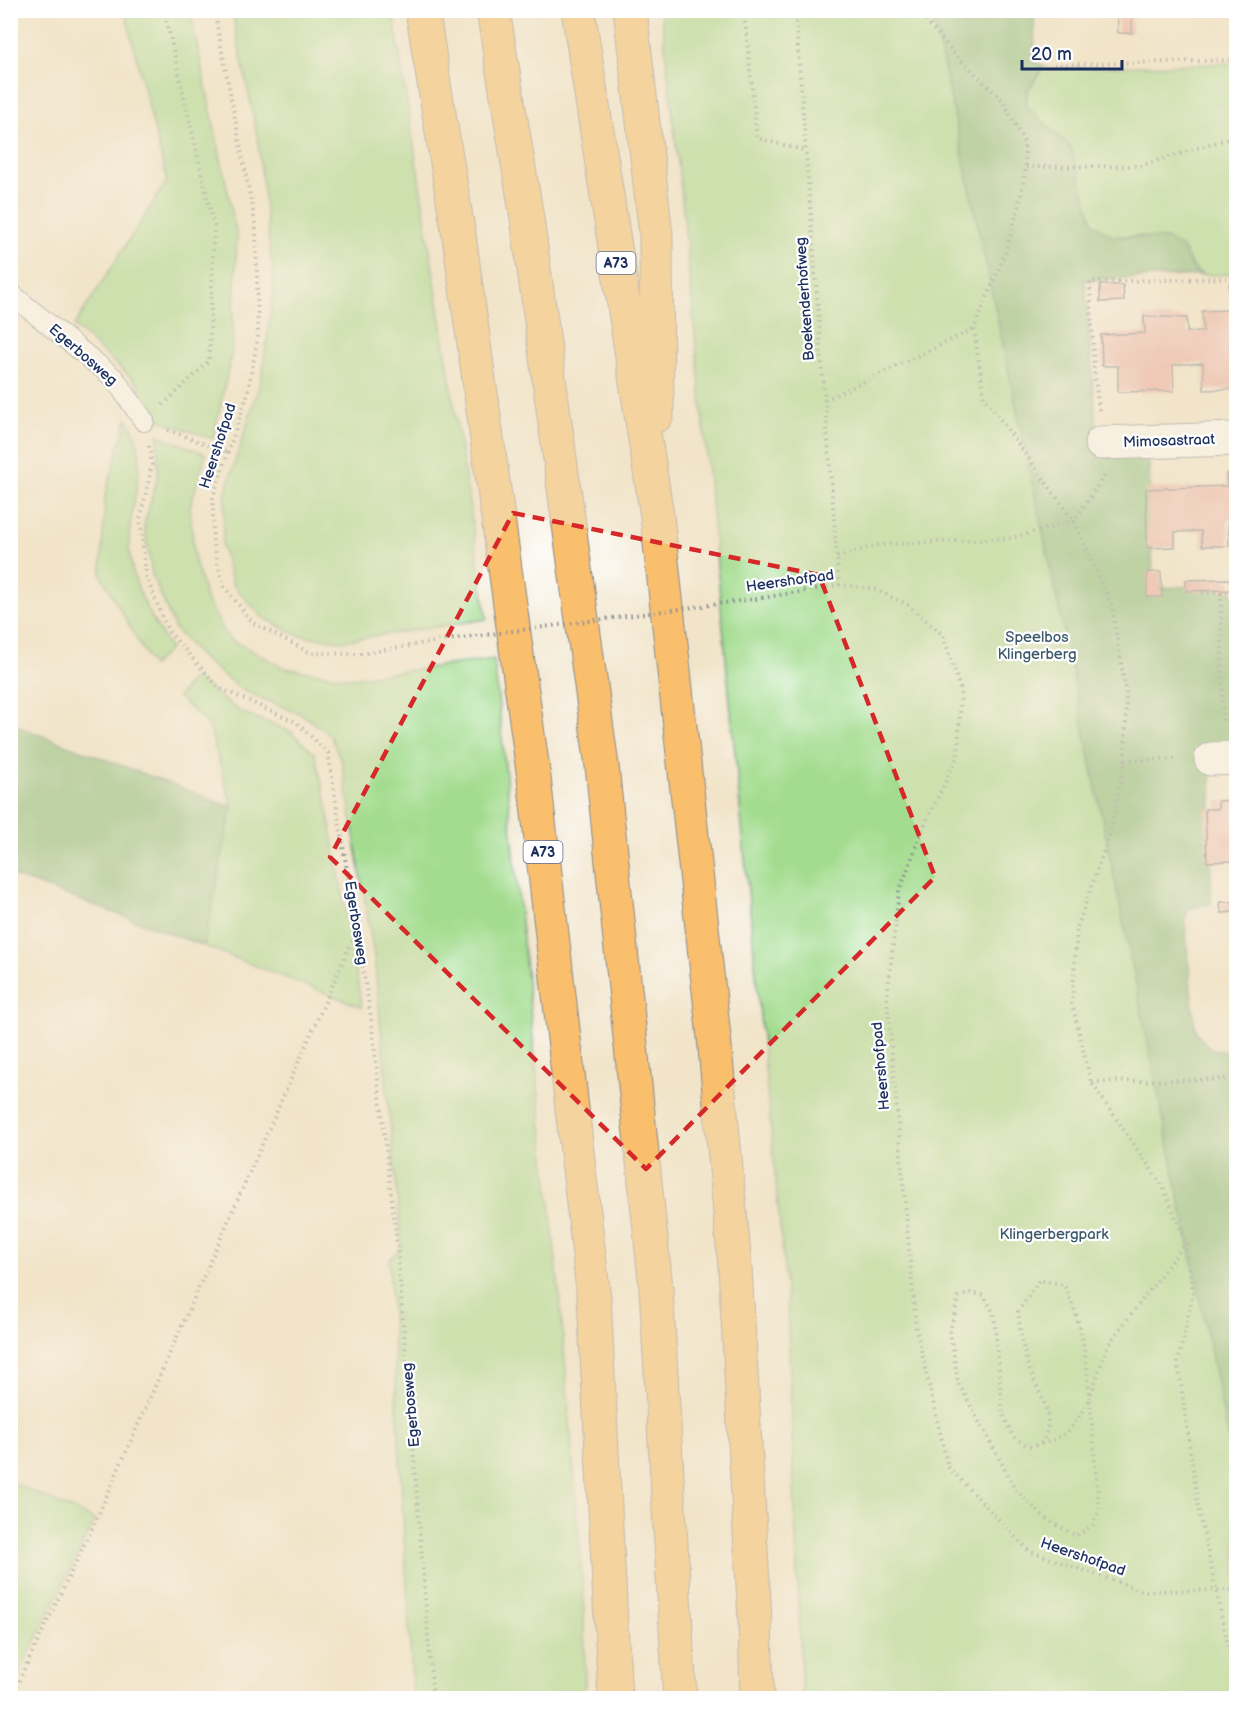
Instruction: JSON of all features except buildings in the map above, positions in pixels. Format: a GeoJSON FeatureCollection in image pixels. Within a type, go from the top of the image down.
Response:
{"type":"FeatureCollection","features":[{"type":"Feature","properties":{"kind":"highway","name":"A73"},"geometry":{"type":"LineString","coordinates":[[422,10],[461,248],[534,778],[594,1299],[615,1698]]}},
{"type":"Feature","properties":{"kind":"highway"},"geometry":{"type":"LineString","coordinates":[[493,10],[527,218],[603,778],[656,1288],[680,1698]]}},
{"type":"Feature","properties":{"kind":"highway","name":"A73"},"geometry":{"type":"LineString","coordinates":[[578,10],[657,516],[714,1037],[735,1267],[755,1608],[757,1698]]}},
{"type":"Feature","properties":{"kind":"highway","name":"A73"},"geometry":{"type":"LineString","coordinates":[[630,10],[656,235],[657,516]]}},
{"type":"Feature","properties":{"kind":"street","name":"Mimosastraat"},"geometry":{"type":"LineString","coordinates":[[1115,442],[1236,439]]}},
{"type":"Feature","properties":{"kind":"lane","name":"Egerbosweg"},"geometry":{"type":"LineString","coordinates":[[10,293],[114,378],[144,421]]}},
{"type":"Feature","properties":{"kind":"path"},"geometry":{"type":"LineString","coordinates":[[164,10],[214,226],[209,361],[144,421],[229,453]]}},
{"type":"Feature","properties":{"kind":"path","name":"Heershofpad"},"geometry":{"type":"LineString","coordinates":[[214,10],[256,227],[258,336],[247,396],[213,497],[213,542],[223,585],[253,623],[310,653],[360,654],[446,640],[762,598],[839,585],[874,589],[908,605],[943,635],[961,691],[958,755],[924,826],[899,892],[887,998],[916,1328],[948,1467],[1029,1551],[1143,1592],[1236,1590]]}},
{"type":"Feature","properties":{"kind":"path"},"geometry":{"type":"LineString","coordinates":[[744,10],[757,138],[806,150]]}},
{"type":"Feature","properties":{"kind":"path","name":"Boekenderhofweg"},"geometry":{"type":"LineString","coordinates":[[795,10],[839,585]]}},
{"type":"Feature","properties":{"kind":"path"},"geometry":{"type":"LineString","coordinates":[[921,10],[922,16],[954,53],[1003,101],[1024,142],[1026,167],[1006,251],[974,329],[984,398],[1074,521],[1112,606],[1126,693],[1125,760],[1110,833],[1077,928],[1072,1005],[1091,1082],[1163,1187],[1186,1242],[1193,1293],[1178,1363],[1199,1511],[1236,1683]]}},
{"type":"Feature","properties":{"kind":"path"},"geometry":{"type":"LineString","coordinates":[[1054,65],[1236,60]]}},
{"type":"Feature","properties":{"kind":"path"},"geometry":{"type":"LineString","coordinates":[[1026,167],[1140,166],[1236,136]]}},
{"type":"Feature","properties":{"kind":"path"},"geometry":{"type":"LineString","coordinates":[[837,557],[877,545],[1012,538],[1074,521],[1115,442],[1089,282],[1236,278]]}},
{"type":"Feature","properties":{"kind":"path"},"geometry":{"type":"LineString","coordinates":[[825,400],[974,329]]}},
{"type":"Feature","properties":{"kind":"path","name":"Egerbosweg"},"geometry":{"type":"LineString","coordinates":[[144,421],[152,465],[140,519],[146,576],[168,631],[219,688],[296,722],[328,753],[371,1018],[397,1245],[433,1698]]}},
{"type":"Feature","properties":{"kind":"path"},"geometry":{"type":"LineString","coordinates":[[1202,593],[1233,592],[1233,567],[1236,567]]}},
{"type":"Feature","properties":{"kind":"path"},"geometry":{"type":"LineString","coordinates":[[1125,760],[1224,759],[1221,592]]}},
{"type":"Feature","properties":{"kind":"path"},"geometry":{"type":"LineString","coordinates":[[11,1697],[96,1520],[357,931]]}},
{"type":"Feature","properties":{"kind":"path"},"geometry":{"type":"LineString","coordinates":[[1091,1082],[1236,1078]]}},
{"type":"Feature","properties":{"kind":"path"},"geometry":{"type":"LineString","coordinates":[[1041,1444],[1048,1434],[1048,1412],[1027,1362],[1018,1312],[1039,1280],[1064,1285],[1084,1333],[1090,1398],[1099,1511],[1092,1526],[1076,1536],[1045,1518],[1016,1490],[958,1382],[950,1330],[959,1297],[970,1293],[984,1295],[994,1314],[1003,1415],[1013,1436],[1028,1447],[1054,1442],[1072,1428],[1090,1398],[1108,1344],[1186,1242]]}},
{"type":"Feature","properties":{"kind":"highlighted area"},"geometry":{"type":"Polygon","coordinates":[[[513,513],[819,575],[935,877],[646,1169],[330,857],[513,513]]]}},
{"type":"Feature","properties":{"kind":"green space"},"geometry":{"type":"Polygon","coordinates":[[[125,11],[190,11],[237,236],[232,352],[213,439],[150,417],[137,383],[74,326],[167,181],[125,11]]]}},
{"type":"Feature","properties":{"kind":"green space"},"geometry":{"type":"Polygon","coordinates":[[[232,11],[393,11],[487,619],[343,641],[297,635],[262,617],[233,585],[222,547],[226,491],[262,376],[274,285],[257,135],[232,11]]]}},
{"type":"Feature","properties":{"kind":"green space","name":"Klingerbergpark"},"geometry":{"type":"Polygon","coordinates":[[[661,11],[996,11],[1213,1117],[1236,1210],[1236,1698],[802,1698],[787,1299],[682,198],[661,11]]]}},
{"type":"Feature","properties":{"kind":"green space"},"geometry":{"type":"Polygon","coordinates":[[[932,11],[1034,11],[1035,62],[1044,66],[1028,90],[1026,106],[1071,148],[1093,223],[1112,236],[1168,239],[1183,249],[1193,270],[1201,275],[1085,280],[1099,456],[1136,454],[1149,463],[1153,581],[1164,588],[1225,584],[1235,597],[1236,746],[1211,746],[1211,904],[1188,909],[1185,923],[1195,1031],[1210,1048],[1236,1055],[1236,1476],[1068,651],[932,11]]]}},
{"type":"Feature","properties":{"kind":"green space"},"geometry":{"type":"Polygon","coordinates":[[[1236,63],[1236,274],[1203,274],[1193,267],[1183,249],[1143,236],[1112,236],[1093,224],[1071,148],[1026,106],[1028,90],[1044,66],[1048,69],[1236,63]]]}},
{"type":"Feature","properties":{"kind":"green space"},"geometry":{"type":"Polygon","coordinates":[[[127,419],[135,435],[139,451],[139,468],[129,538],[132,570],[140,594],[170,649],[152,666],[101,575],[105,496],[127,419]]]}},
{"type":"Feature","properties":{"kind":"green space"},"geometry":{"type":"Polygon","coordinates":[[[158,435],[206,454],[190,506],[194,557],[206,599],[229,639],[284,668],[350,678],[494,659],[561,1311],[584,1601],[585,1698],[413,1698],[389,1260],[402,1247],[374,955],[342,763],[330,735],[303,715],[244,691],[205,661],[175,629],[152,574],[144,525],[158,476],[158,435]]]}},
{"type":"Feature","properties":{"kind":"green space"},"geometry":{"type":"Polygon","coordinates":[[[194,677],[239,711],[291,732],[315,754],[327,805],[362,1007],[204,946],[232,807],[209,726],[178,697],[194,677]]]}},
{"type":"Feature","properties":{"kind":"green space"},"geometry":{"type":"Polygon","coordinates":[[[11,724],[232,807],[204,946],[11,875],[11,724]]]}},
{"type":"Feature","properties":{"kind":"green space"},"geometry":{"type":"Polygon","coordinates":[[[11,1482],[95,1520],[11,1691],[11,1482]]]}},
{"type":"Feature","properties":{"kind":"park label","name":"Speelbos Klingerberg"},"geometry":{"type":"Point","coordinates":[1037,646]}}]}
